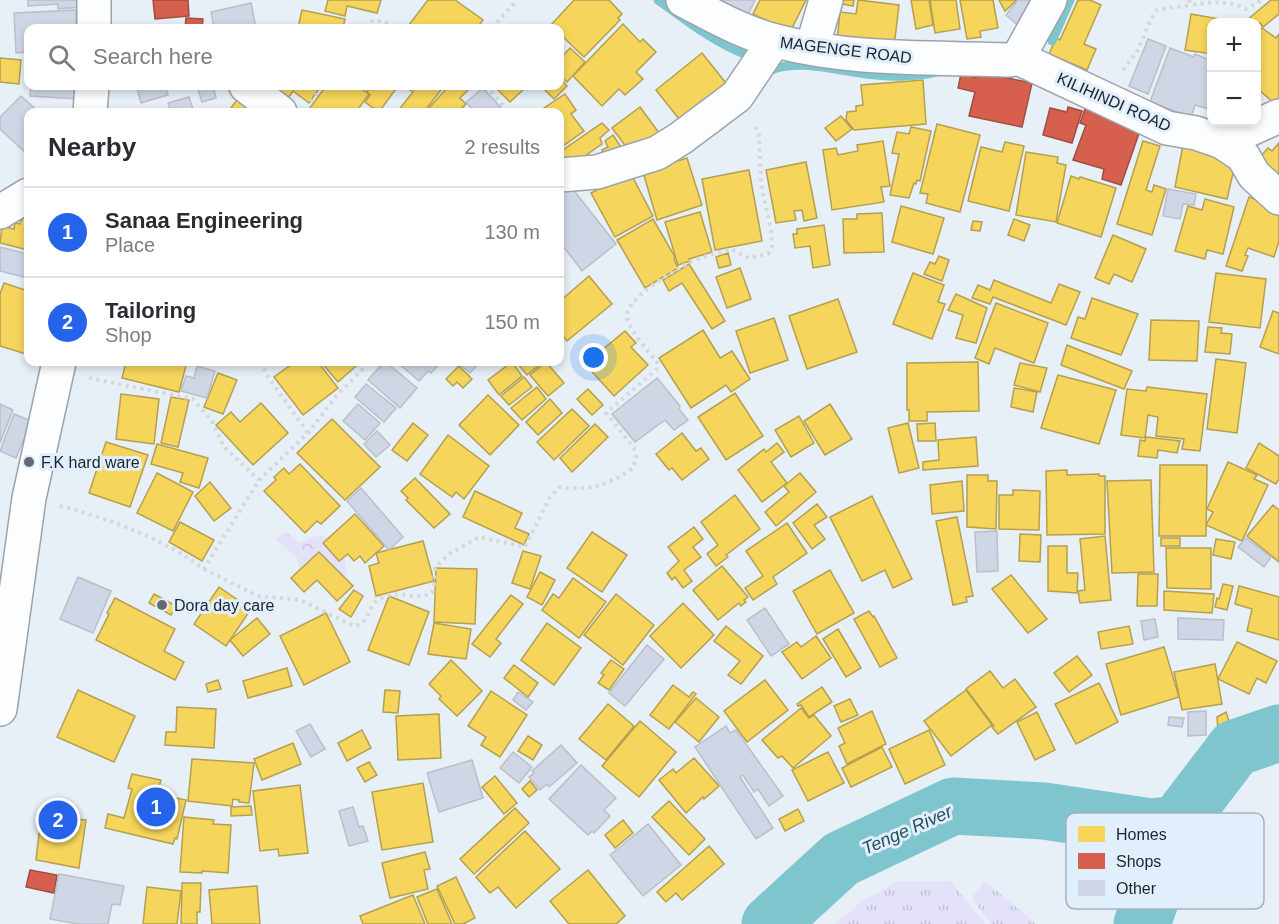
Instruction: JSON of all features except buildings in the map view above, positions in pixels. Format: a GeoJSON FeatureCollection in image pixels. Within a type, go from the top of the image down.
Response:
{"type":"FeatureCollection","features":[{"type":"Feature","properties":{"kind":"street"},"geometry":{"type":"LineString","coordinates":[[94,0],[94,24]]}},
{"type":"Feature","properties":{"kind":"street","name":"MAGENGE ROAD"},"geometry":{"type":"LineString","coordinates":[[683,0],[774,41],[812,48],[905,59],[1010,60],[1018,58]]}},
{"type":"Feature","properties":{"kind":"street"},"geometry":{"type":"LineString","coordinates":[[812,48],[826,0]]}},
{"type":"Feature","properties":{"kind":"street"},"geometry":{"type":"LineString","coordinates":[[1018,58],[1050,0]]}},
{"type":"Feature","properties":{"kind":"street"},"geometry":{"type":"LineString","coordinates":[[564,175],[597,172],[657,153],[681,138],[736,96],[774,41]]}},
{"type":"Feature","properties":{"kind":"street","name":"KILIHINDI ROAD"},"geometry":{"type":"LineString","coordinates":[[1018,58],[1167,128],[1222,142]]}},
{"type":"Feature","properties":{"kind":"street"},"geometry":{"type":"LineString","coordinates":[[90,108],[92,90]]}},
{"type":"Feature","properties":{"kind":"street"},"geometry":{"type":"LineString","coordinates":[[251,90],[275,108]]}},
{"type":"Feature","properties":{"kind":"street"},"geometry":{"type":"LineString","coordinates":[[1222,142],[1279,116]]}},
{"type":"Feature","properties":{"kind":"street"},"geometry":{"type":"LineString","coordinates":[[1222,142],[1243,156],[1254,175],[1279,198]]}},
{"type":"Feature","properties":{"kind":"street"},"geometry":{"type":"LineString","coordinates":[[0,213],[24,198]]}},
{"type":"Feature","properties":{"kind":"street"},"geometry":{"type":"LineString","coordinates":[[0,709],[29,498],[58,367]]}},
{"type":"Feature","properties":{"kind":"path"},"geometry":{"type":"LineString","coordinates":[[496,24],[517,0]]}},
{"type":"Feature","properties":{"kind":"path"},"geometry":{"type":"LineString","coordinates":[[1102,98],[1138,50],[1157,10],[1190,2],[1215,1],[1234,2],[1246,9],[1262,0]]}},
{"type":"Feature","properties":{"kind":"path"},"geometry":{"type":"LineString","coordinates":[[369,24],[372,21],[382,21],[389,24]]}},
{"type":"Feature","properties":{"kind":"path"},"geometry":{"type":"LineString","coordinates":[[490,90],[505,108]]}},
{"type":"Feature","properties":{"kind":"path"},"geometry":{"type":"LineString","coordinates":[[29,498],[119,524],[258,596],[300,600],[354,626],[362,625],[366,621],[371,605],[382,597],[395,594],[421,597],[432,593],[435,568],[448,555],[479,537],[525,547],[550,497],[560,487],[581,490],[595,487],[624,475],[633,468],[636,457],[634,448],[606,414],[657,368],[657,362],[629,324],[627,316],[629,307],[653,286],[691,262],[731,249],[749,258],[768,254],[772,246],[771,230],[761,185],[759,136],[754,122],[736,96]]}},
{"type":"Feature","properties":{"kind":"path"},"geometry":{"type":"LineString","coordinates":[[262,366],[273,386],[308,433]]}},
{"type":"Feature","properties":{"kind":"path"},"geometry":{"type":"LineString","coordinates":[[204,569],[259,480],[308,433],[337,395],[366,366]]}},
{"type":"Feature","properties":{"kind":"path"},"geometry":{"type":"LineString","coordinates":[[58,367],[193,399],[212,421],[224,447],[259,480]]}},
{"type":"Feature","properties":{"kind":"green space"},"geometry":{"type":"Polygon","coordinates":[[[286,532],[300,543],[322,536],[332,538],[342,544],[347,576],[341,584],[321,579],[300,578],[298,559],[275,539],[286,532]]]}},
{"type":"Feature","properties":{"kind":"green space"},"geometry":{"type":"Polygon","coordinates":[[[984,880],[1036,924],[991,924],[973,900],[984,880]]]}},
{"type":"Feature","properties":{"kind":"green space"},"geometry":{"type":"Polygon","coordinates":[[[951,881],[985,924],[835,924],[861,902],[896,882],[951,881]]]}},
{"type":"Feature","properties":{"kind":"waterway"},"geometry":{"type":"LineString","coordinates":[[658,0],[709,36],[742,53]]}},
{"type":"Feature","properties":{"kind":"waterway"},"geometry":{"type":"LineString","coordinates":[[1052,41],[1070,0]]}},
{"type":"Feature","properties":{"kind":"waterway"},"geometry":{"type":"LineString","coordinates":[[767,72],[792,65],[891,76],[914,76],[937,72]]}},
{"type":"Feature","properties":{"kind":"waterway"},"geometry":{"type":"LineString","coordinates":[[1185,813],[1235,748],[1279,733]]}},
{"type":"Feature","properties":{"kind":"waterway","name":"Tenge River"},"geometry":{"type":"LineString","coordinates":[[770,924],[841,859],[953,806],[1066,814]]}},
{"type":"Feature","properties":{"kind":"waterway"},"geometry":{"type":"LineString","coordinates":[[1142,924],[1147,909]]}},
{"type":"Feature","properties":{"kind":"place","name":"F.K hard ware"},"geometry":{"type":"Point","coordinates":[29,462]}},
{"type":"Feature","properties":{"kind":"place","name":"Dora day care"},"geometry":{"type":"Point","coordinates":[162,605]}},
{"type":"Feature","properties":{"kind":"place","name":"Sanaa Engineering"},"geometry":{"type":"Point","coordinates":[156,807]}},
{"type":"Feature","properties":{"kind":"place","name":"Tailoring"},"geometry":{"type":"Point","coordinates":[58,820]}}]}
